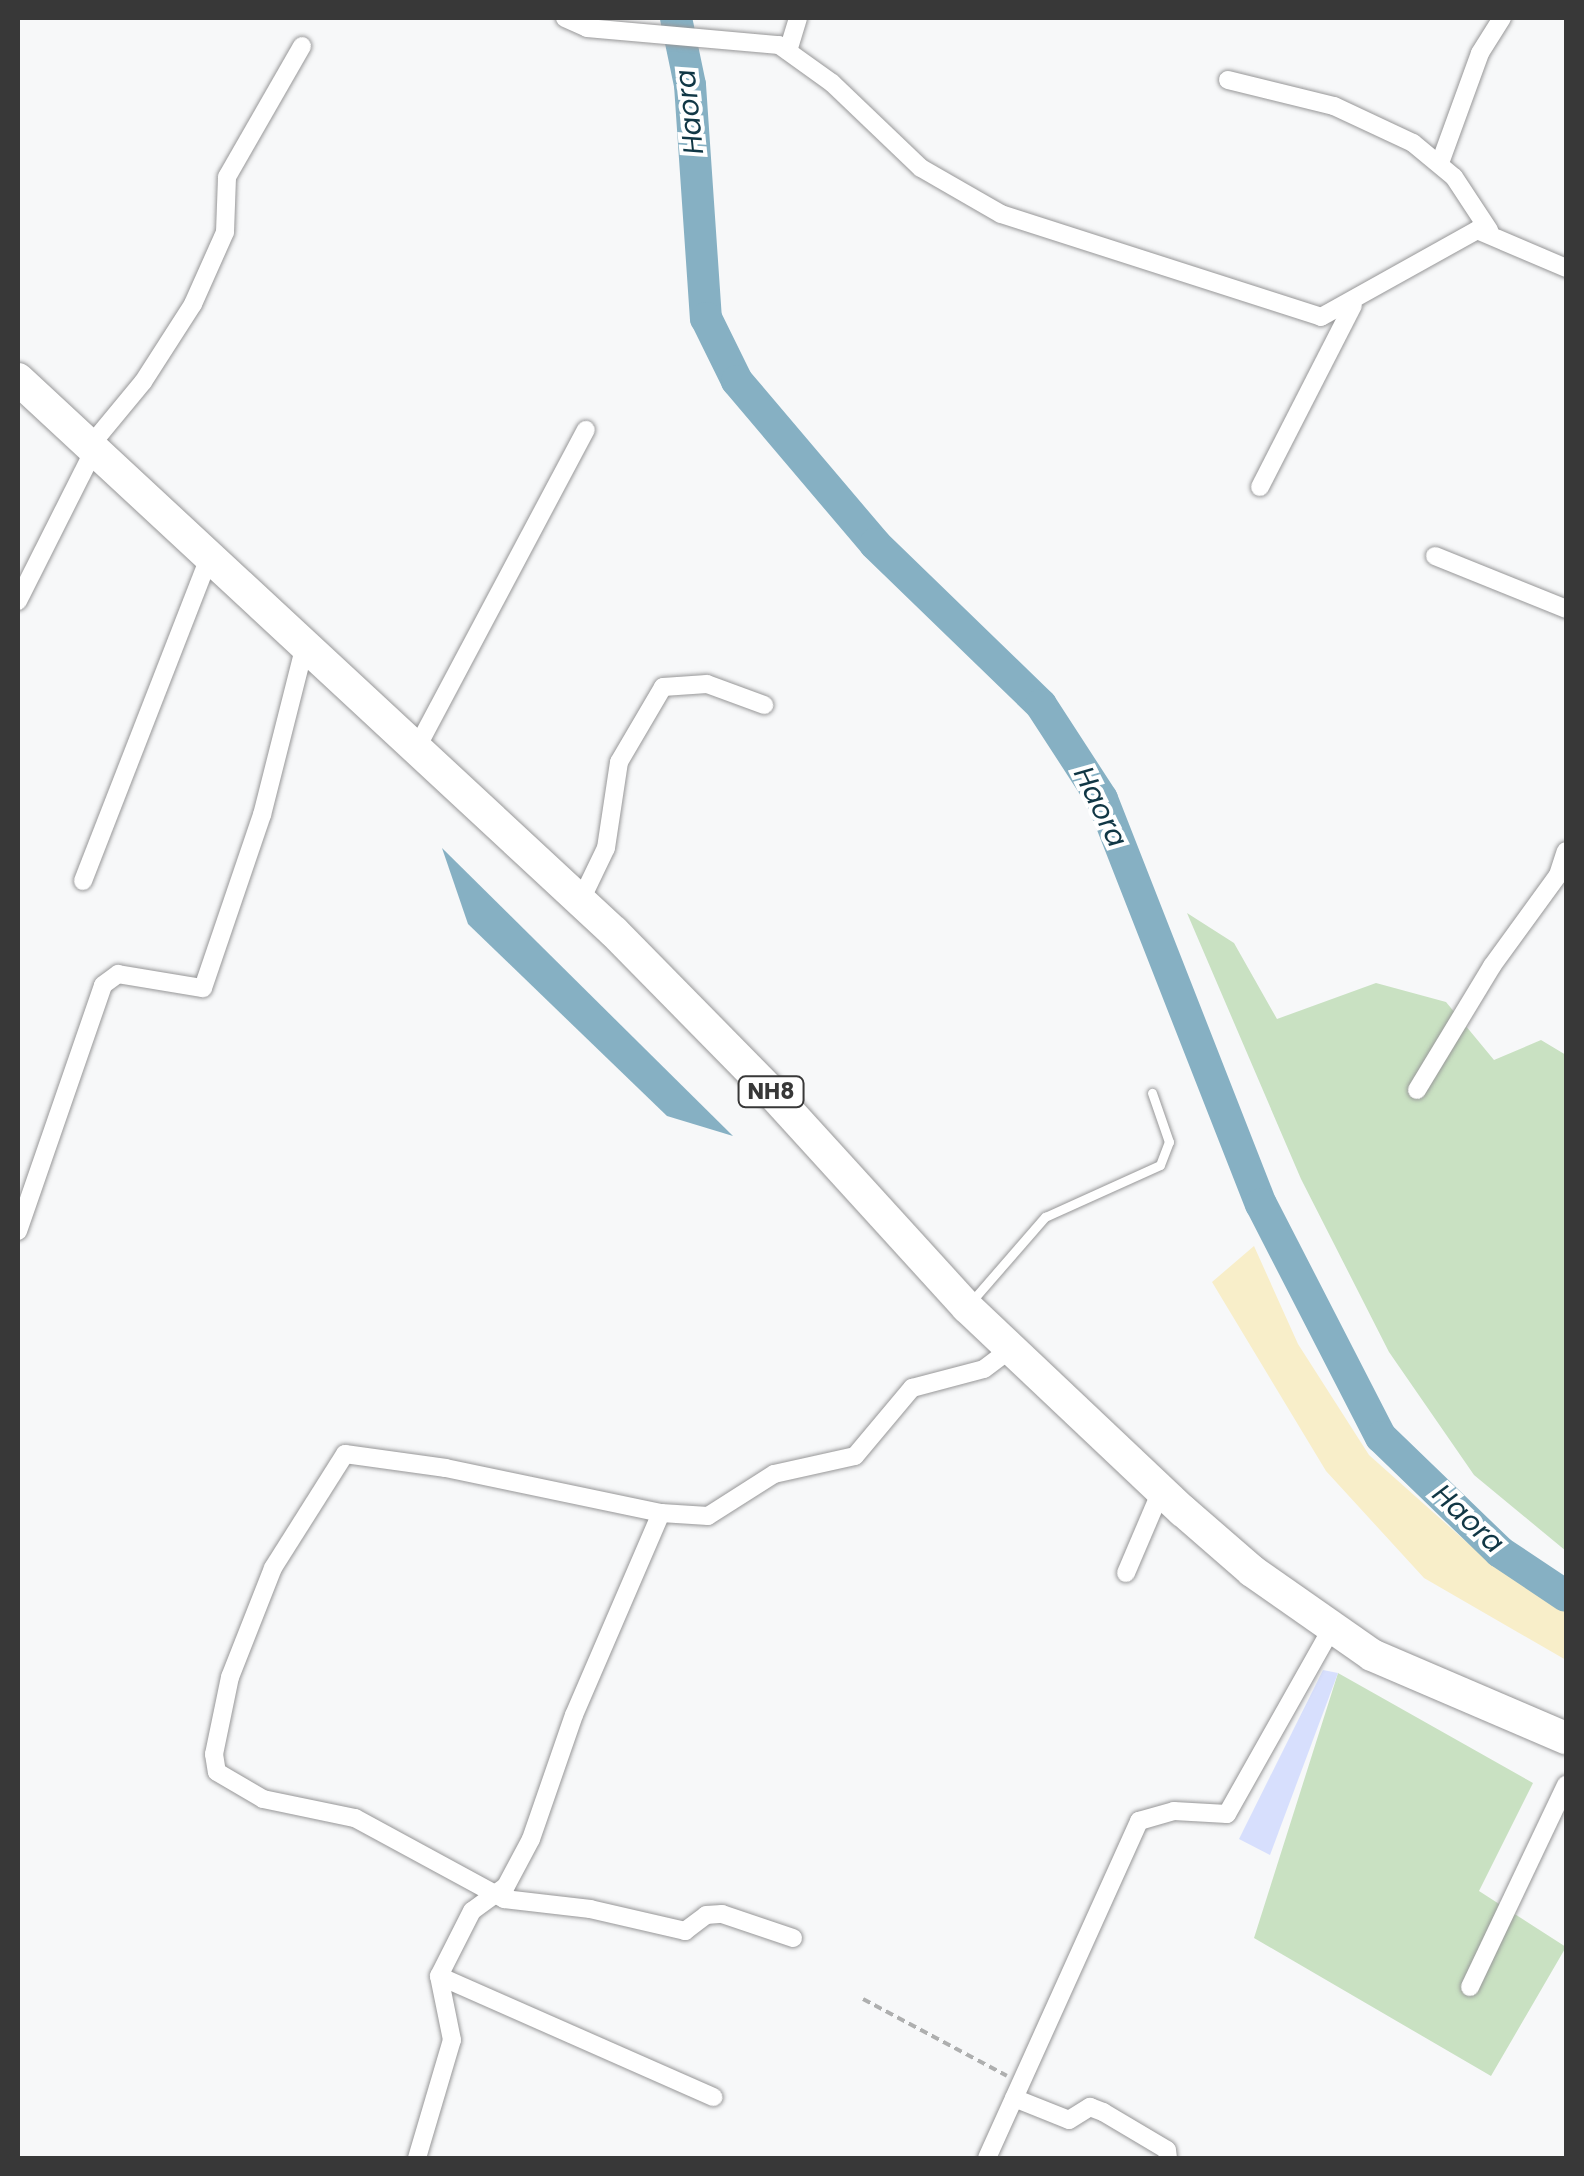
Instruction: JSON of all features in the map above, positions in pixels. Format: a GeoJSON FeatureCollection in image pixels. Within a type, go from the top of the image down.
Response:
{"type":"FeatureCollection","features":[{"type":"Feature","properties":{"kind":"highway","name":"NH8"},"geometry":{"type":"LineString","coordinates":[[18,379],[414,753],[580,902],[773,1094],[967,1308],[1252,1571],[1372,1655],[1566,1738]]}},
{"type":"Feature","properties":{"kind":"street"},"geometry":{"type":"LineString","coordinates":[[565,18],[587,28],[760,39],[788,51],[921,168],[1001,214],[1321,317],[1354,303],[1463,237],[1488,230]]}},
{"type":"Feature","properties":{"kind":"street"},"geometry":{"type":"LineString","coordinates":[[788,51],[798,18]]}},
{"type":"Feature","properties":{"kind":"street"},"geometry":{"type":"LineString","coordinates":[[1440,162],[1480,54],[1502,18]]}},
{"type":"Feature","properties":{"kind":"street"},"geometry":{"type":"LineString","coordinates":[[18,600],[92,448],[143,382],[193,304],[226,232],[227,176],[302,46]]}},
{"type":"Feature","properties":{"kind":"street"},"geometry":{"type":"LineString","coordinates":[[1228,80],[1334,106],[1440,162],[1488,230],[1566,268]]}},
{"type":"Feature","properties":{"kind":"street"},"geometry":{"type":"LineString","coordinates":[[1260,487],[1354,303]]}},
{"type":"Feature","properties":{"kind":"street"},"geometry":{"type":"LineString","coordinates":[[414,753],[586,430]]}},
{"type":"Feature","properties":{"kind":"street"},"geometry":{"type":"LineString","coordinates":[[1435,556],[1566,609]]}},
{"type":"Feature","properties":{"kind":"street"},"geometry":{"type":"LineString","coordinates":[[83,881],[209,558]]}},
{"type":"Feature","properties":{"kind":"street"},"geometry":{"type":"LineString","coordinates":[[18,1230],[103,984],[118,974],[196,992],[208,978],[262,815],[304,649]]}},
{"type":"Feature","properties":{"kind":"street"},"geometry":{"type":"LineString","coordinates":[[580,902],[606,848],[619,762],[662,687],[707,684],[764,705]]}},
{"type":"Feature","properties":{"kind":"street"},"geometry":{"type":"LineString","coordinates":[[1417,1090],[1492,966],[1552,884],[1566,851]]}},
{"type":"Feature","properties":{"kind":"street"},"geometry":{"type":"LineString","coordinates":[[794,1938],[722,1914],[706,1915],[685,1931],[590,1909],[542,1907],[495,1891],[355,1818],[264,1798],[217,1772],[214,1754],[230,1677],[273,1568],[302,1531],[336,1464],[355,1452],[661,1513],[708,1516],[774,1474],[855,1456],[912,1388],[984,1369],[1011,1349]]}},
{"type":"Feature","properties":{"kind":"street"},"geometry":{"type":"LineString","coordinates":[[1126,1573],[1161,1490]]}},
{"type":"Feature","properties":{"kind":"street"},"geometry":{"type":"LineString","coordinates":[[417,2158],[452,2040],[439,1976],[472,1911],[506,1886],[531,1839],[574,1715],[661,1513]]}},
{"type":"Feature","properties":{"kind":"street"},"geometry":{"type":"LineString","coordinates":[[987,2158],[1139,1821],[1192,1810],[1226,1814],[1332,1628]]}},
{"type":"Feature","properties":{"kind":"street"},"geometry":{"type":"LineString","coordinates":[[1470,1987],[1566,1785]]}},
{"type":"Feature","properties":{"kind":"street"},"geometry":{"type":"LineString","coordinates":[[439,1976],[713,2097]]}},
{"type":"Feature","properties":{"kind":"street"},"geometry":{"type":"LineString","coordinates":[[1017,2090],[1069,2120],[1090,2107],[1103,2112],[1167,2150],[1168,2158]]}},
{"type":"Feature","properties":{"kind":"lane"},"geometry":{"type":"LineString","coordinates":[[967,1308],[1045,1217],[1160,1165],[1170,1142],[1152,1093]]}},
{"type":"Feature","properties":{"kind":"path"},"geometry":{"type":"LineString","coordinates":[[863,1999],[1017,2090]]}},
{"type":"Feature","properties":{"kind":"green space"},"geometry":{"type":"Polygon","coordinates":[[[1187,913],[1234,943],[1277,1019],[1376,983],[1446,1002],[1494,1060],[1541,1040],[1566,1055],[1566,1551],[1474,1475],[1389,1352],[1301,1179],[1187,913]]]}},
{"type":"Feature","properties":{"kind":"green space"},"geometry":{"type":"Polygon","coordinates":[[[1338,1673],[1533,1783],[1479,1891],[1566,1947],[1491,2076],[1254,1938],[1338,1673]]]}},
{"type":"Feature","properties":{"kind":"sand"},"geometry":{"type":"Polygon","coordinates":[[[1254,1246],[1298,1344],[1369,1455],[1471,1546],[1566,1600],[1566,1660],[1424,1578],[1326,1471],[1212,1282],[1254,1246]]]}},
{"type":"Feature","properties":{"kind":"water"},"geometry":{"type":"Polygon","coordinates":[[[442,848],[733,1136],[667,1116],[468,924],[442,848]]]}},
{"type":"Feature","properties":{"kind":"building"},"geometry":{"type":"Polygon","coordinates":[[[1323,1670],[1338,1673],[1270,1855],[1239,1839],[1323,1670]]]}},
{"type":"Feature","properties":{"kind":"waterway","name":"Haora"},"geometry":{"type":"LineString","coordinates":[[676,18],[690,85],[706,318],[737,381],[875,544],[1041,705],[1102,799],[1261,1204],[1381,1437],[1500,1552],[1566,1596]]}}]}
